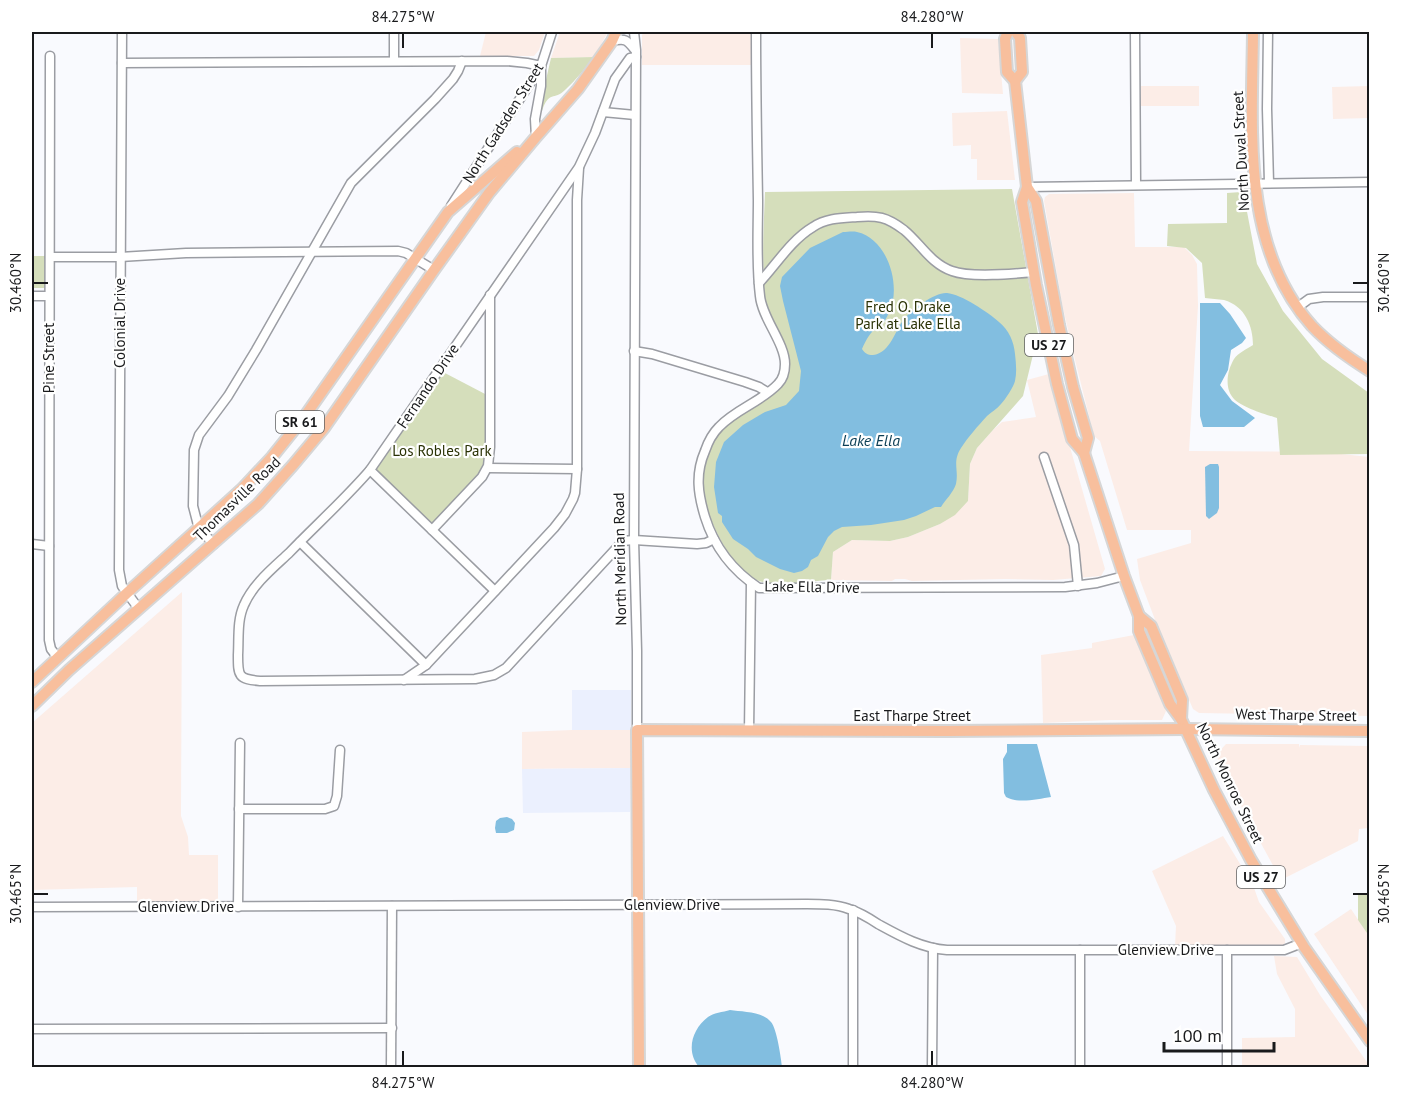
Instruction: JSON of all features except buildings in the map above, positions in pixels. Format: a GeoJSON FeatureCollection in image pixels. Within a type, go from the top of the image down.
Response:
{"type":"FeatureCollection","features":[{"type":"Feature","properties":{"kind":"main road","name":"North Monroe Street"},"geometry":{"type":"LineString","coordinates":[[1008,32],[1005,39],[1007,72],[1015,81],[1027,187],[1022,202],[1057,384],[1072,439],[1084,453],[1139,616],[1151,626],[1182,700],[1184,724],[1229,820],[1302,943],[1370,1041]]}},
{"type":"Feature","properties":{"kind":"main road","name":"North Monroe Street"},"geometry":{"type":"LineString","coordinates":[[1015,81],[1022,72],[1020,38],[1016,32]]}},
{"type":"Feature","properties":{"kind":"main road","name":"North Duval Street"},"geometry":{"type":"LineString","coordinates":[[1253,32],[1252,110],[1255,183],[1262,225],[1271,256],[1286,290],[1311,325],[1340,351],[1370,371]]}},
{"type":"Feature","properties":{"kind":"main road","name":"Thomasville Road"},"geometry":{"type":"LineString","coordinates":[[32,706],[258,504],[293,465],[324,428],[489,193],[578,90],[614,36]]}},
{"type":"Feature","properties":{"kind":"main road","name":"Thomasville Road"},"geometry":{"type":"LineString","coordinates":[[32,681],[242,489],[272,457],[305,416],[447,212],[536,137]]}},
{"type":"Feature","properties":{"kind":"main road","name":"North Monroe Street"},"geometry":{"type":"LineString","coordinates":[[1027,187],[1036,201],[1059,325],[1073,387],[1088,438],[1084,453]]}},
{"type":"Feature","properties":{"kind":"main road"},"geometry":{"type":"LineString","coordinates":[[1034,272],[1048,272]]}},
{"type":"Feature","properties":{"kind":"main road"},"geometry":{"type":"LineString","coordinates":[[347,357],[366,368]]}},
{"type":"Feature","properties":{"kind":"main road"},"geometry":{"type":"LineString","coordinates":[[45,669],[58,681]]}},
{"type":"Feature","properties":{"kind":"main road","name":"East Tharpe Street"},"geometry":{"type":"LineString","coordinates":[[637,730],[967,731],[1184,724]]}},
{"type":"Feature","properties":{"kind":"main road","name":"West Tharpe Street"},"geometry":{"type":"LineString","coordinates":[[1184,724],[1370,732]]}},
{"type":"Feature","properties":{"kind":"main road","name":"North Meridian Road"},"geometry":{"type":"LineString","coordinates":[[637,730],[639,1068]]}},
{"type":"Feature","properties":{"kind":"street","name":"Colonial Drive"},"geometry":{"type":"LineString","coordinates":[[122,32],[119,570],[122,586],[139,609]]}},
{"type":"Feature","properties":{"kind":"street"},"geometry":{"type":"LineString","coordinates":[[394,32],[394,61]]}},
{"type":"Feature","properties":{"kind":"street","name":"North Gadsden Street"},"geometry":{"type":"LineString","coordinates":[[447,212],[541,66],[552,32]]}},
{"type":"Feature","properties":{"kind":"street","name":"North Meridian Road"},"geometry":{"type":"LineString","coordinates":[[634,32],[636,53],[634,540],[637,730]]}},
{"type":"Feature","properties":{"kind":"street","name":"North Meridian Road"},"geometry":{"type":"LineString","coordinates":[[636,53],[640,32]]}},
{"type":"Feature","properties":{"kind":"street","name":"Lake Ella Drive"},"geometry":{"type":"LineString","coordinates":[[756,32],[760,297],[762,307],[783,352],[785,366],[781,380],[719,427],[708,443],[701,460],[698,479],[699,492],[707,524],[714,539],[735,569],[759,588],[1065,587],[1097,584],[1124,576]]}},
{"type":"Feature","properties":{"kind":"street"},"geometry":{"type":"LineString","coordinates":[[1135,32],[1136,185]]}},
{"type":"Feature","properties":{"kind":"street","name":"North Duval Street"},"geometry":{"type":"LineString","coordinates":[[1268,32],[1269,183]]}},
{"type":"Feature","properties":{"kind":"street"},"geometry":{"type":"LineString","coordinates":[[614,36],[627,40],[636,53]]}},
{"type":"Feature","properties":{"kind":"street","name":"Fernando Drive"},"geometry":{"type":"LineString","coordinates":[[404,680],[260,681],[242,678],[238,662],[239,622],[244,604],[248,595],[262,579],[370,470],[579,167],[615,80],[636,53]]}},
{"type":"Feature","properties":{"kind":"street","name":"Pine Street"},"geometry":{"type":"LineString","coordinates":[[50,56],[48,640],[57,657]]}},
{"type":"Feature","properties":{"kind":"street"},"geometry":{"type":"LineString","coordinates":[[122,63],[394,61],[527,63],[541,66],[541,86],[535,119],[536,137]]}},
{"type":"Feature","properties":{"kind":"street"},"geometry":{"type":"LineString","coordinates":[[214,544],[199,529],[193,506],[194,450],[199,435],[228,396],[351,183],[435,99],[453,79],[462,61]]}},
{"type":"Feature","properties":{"kind":"street"},"geometry":{"type":"LineString","coordinates":[[603,112],[635,115]]}},
{"type":"Feature","properties":{"kind":"street"},"geometry":{"type":"LineString","coordinates":[[404,680],[426,665],[554,528],[575,493],[579,167]]}},
{"type":"Feature","properties":{"kind":"street"},"geometry":{"type":"LineString","coordinates":[[1027,187],[1370,182]]}},
{"type":"Feature","properties":{"kind":"street"},"geometry":{"type":"LineString","coordinates":[[759,283],[794,243],[813,227],[831,219],[871,216],[878,216],[892,222],[905,231],[935,261],[951,271],[970,275],[1034,272]]}},
{"type":"Feature","properties":{"kind":"street"},"geometry":{"type":"LineString","coordinates":[[50,257],[398,251],[406,253],[434,270]]}},
{"type":"Feature","properties":{"kind":"street"},"geometry":{"type":"LineString","coordinates":[[432,530],[488,468],[490,458],[490,295]]}},
{"type":"Feature","properties":{"kind":"street"},"geometry":{"type":"LineString","coordinates":[[32,296],[49,296]]}},
{"type":"Feature","properties":{"kind":"street"},"geometry":{"type":"LineString","coordinates":[[1298,306],[1309,299],[1323,297],[1370,297]]}},
{"type":"Feature","properties":{"kind":"street"},"geometry":{"type":"LineString","coordinates":[[634,351],[652,354],[745,382],[767,392]]}},
{"type":"Feature","properties":{"kind":"street"},"geometry":{"type":"LineString","coordinates":[[1044,458],[1074,545],[1078,586]]}},
{"type":"Feature","properties":{"kind":"street"},"geometry":{"type":"LineString","coordinates":[[488,468],[577,469]]}},
{"type":"Feature","properties":{"kind":"street"},"geometry":{"type":"LineString","coordinates":[[370,470],[495,591]]}},
{"type":"Feature","properties":{"kind":"street"},"geometry":{"type":"LineString","coordinates":[[404,680],[474,679],[497,673],[506,668],[623,541],[697,544],[714,539]]}},
{"type":"Feature","properties":{"kind":"street"},"geometry":{"type":"LineString","coordinates":[[300,542],[426,665]]}},
{"type":"Feature","properties":{"kind":"street"},"geometry":{"type":"LineString","coordinates":[[32,544],[50,546]]}},
{"type":"Feature","properties":{"kind":"street"},"geometry":{"type":"LineString","coordinates":[[749,731],[751,583]]}},
{"type":"Feature","properties":{"kind":"street"},"geometry":{"type":"LineString","coordinates":[[238,907],[240,743]]}},
{"type":"Feature","properties":{"kind":"street"},"geometry":{"type":"LineString","coordinates":[[239,809],[334,806],[337,796],[340,750]]}},
{"type":"Feature","properties":{"kind":"street","name":"Glenview Drive"},"geometry":{"type":"LineString","coordinates":[[32,907],[807,903],[833,905],[853,910],[900,936],[933,948],[947,950],[1284,950],[1302,943]]}},
{"type":"Feature","properties":{"kind":"street"},"geometry":{"type":"LineString","coordinates":[[392,906],[392,1068]]}},
{"type":"Feature","properties":{"kind":"street"},"geometry":{"type":"LineString","coordinates":[[853,910],[853,1068]]}},
{"type":"Feature","properties":{"kind":"street"},"geometry":{"type":"LineString","coordinates":[[932,1068],[933,948]]}},
{"type":"Feature","properties":{"kind":"street"},"geometry":{"type":"LineString","coordinates":[[1080,950],[1080,1068]]}},
{"type":"Feature","properties":{"kind":"street"},"geometry":{"type":"LineString","coordinates":[[1227,950],[1227,1068]]}},
{"type":"Feature","properties":{"kind":"street"},"geometry":{"type":"LineString","coordinates":[[32,1029],[392,1028]]}},
{"type":"Feature","properties":{"kind":"shaded area"},"geometry":{"type":"Polygon","coordinates":[[[486,32],[545,32],[539,50],[534,56],[480,56],[486,32]]]}},
{"type":"Feature","properties":{"kind":"shaded area"},"geometry":{"type":"Polygon","coordinates":[[[560,32],[608,32],[594,57],[551,58],[560,32]]]}},
{"type":"Feature","properties":{"kind":"shaded area"},"geometry":{"type":"Polygon","coordinates":[[[644,32],[752,32],[753,65],[642,65],[642,35],[644,32]]]}},
{"type":"Feature","properties":{"kind":"shaded area"},"geometry":{"type":"Polygon","coordinates":[[[960,38],[998,39],[1003,94],[962,93],[960,38]]]}},
{"type":"Feature","properties":{"kind":"shaded area"},"geometry":{"type":"Polygon","coordinates":[[[1141,86],[1199,86],[1199,106],[1141,106],[1141,86]]]}},
{"type":"Feature","properties":{"kind":"shaded area"},"geometry":{"type":"Polygon","coordinates":[[[1369,86],[1369,118],[1333,119],[1332,87],[1369,86]]]}},
{"type":"Feature","properties":{"kind":"shaded area"},"geometry":{"type":"Polygon","coordinates":[[[1007,111],[1015,180],[977,180],[977,159],[971,159],[971,145],[953,146],[952,113],[1007,111]]]}},
{"type":"Feature","properties":{"kind":"shaded area"},"geometry":{"type":"Polygon","coordinates":[[[1134,193],[1135,247],[1184,247],[1197,264],[1198,306],[1189,451],[1323,452],[1369,457],[1369,716],[1199,713],[1193,709],[1140,580],[1137,559],[1191,543],[1191,530],[1127,530],[1100,441],[1094,436],[1063,308],[1044,201],[1049,194],[1134,193]]]}},
{"type":"Feature","properties":{"kind":"shaded area"},"geometry":{"type":"Polygon","coordinates":[[[1049,374],[1105,569],[1101,576],[1053,580],[831,580],[833,552],[852,540],[890,541],[908,537],[940,524],[968,501],[970,464],[977,448],[1002,422],[1036,417],[1027,380],[1049,374]]]}},
{"type":"Feature","properties":{"kind":"shaded area"},"geometry":{"type":"Polygon","coordinates":[[[182,592],[181,816],[188,837],[189,855],[218,855],[218,903],[137,904],[137,887],[32,890],[32,723],[182,592]]]}},
{"type":"Feature","properties":{"kind":"shaded area"},"geometry":{"type":"Polygon","coordinates":[[[1134,635],[1166,711],[1162,720],[1043,723],[1041,655],[1092,648],[1092,643],[1134,635]]]}},
{"type":"Feature","properties":{"kind":"shaded area"},"geometry":{"type":"Polygon","coordinates":[[[572,690],[631,690],[631,730],[572,730],[572,690]]]}},
{"type":"Feature","properties":{"kind":"shaded area"},"geometry":{"type":"Polygon","coordinates":[[[631,730],[631,768],[522,769],[522,732],[631,730]]]}},
{"type":"Feature","properties":{"kind":"shaded area"},"geometry":{"type":"Polygon","coordinates":[[[1226,744],[1299,744],[1299,748],[1300,745],[1369,746],[1369,828],[1359,829],[1358,841],[1281,880],[1216,755],[1226,744]]]}},
{"type":"Feature","properties":{"kind":"shaded area"},"geometry":{"type":"Polygon","coordinates":[[[631,768],[630,812],[523,813],[522,769],[631,768]]]}},
{"type":"Feature","properties":{"kind":"shaded area"},"geometry":{"type":"Polygon","coordinates":[[[1223,836],[1253,885],[1259,902],[1285,939],[1282,946],[1175,946],[1176,926],[1152,871],[1223,836]]]}},
{"type":"Feature","properties":{"kind":"shaded area"},"geometry":{"type":"Polygon","coordinates":[[[1351,909],[1369,936],[1368,1015],[1314,934],[1351,909]]]}},
{"type":"Feature","properties":{"kind":"shaded area"},"geometry":{"type":"Polygon","coordinates":[[[1274,956],[1297,957],[1369,1067],[1242,1067],[1242,1038],[1295,1037],[1295,1009],[1277,974],[1274,956]]]}},
{"type":"Feature","properties":{"kind":"green space"},"geometry":{"type":"Polygon","coordinates":[[[594,57],[569,86],[561,93],[549,98],[542,111],[539,110],[551,58],[594,57]]]}},
{"type":"Feature","properties":{"kind":"green space","name":"Lake Ella"},"geometry":{"type":"Polygon","coordinates":[[[1012,189],[1038,334],[1023,396],[977,448],[970,464],[968,501],[955,515],[940,524],[908,537],[890,541],[852,540],[833,552],[831,580],[775,584],[759,581],[749,576],[730,555],[715,529],[705,502],[702,475],[707,454],[719,432],[734,418],[780,388],[789,369],[788,351],[767,310],[765,301],[763,257],[765,192],[1012,189]]]}},
{"type":"Feature","properties":{"kind":"green space"},"geometry":{"type":"Polygon","coordinates":[[[1241,192],[1244,196],[1257,264],[1283,311],[1322,359],[1369,393],[1369,454],[1280,455],[1277,418],[1242,405],[1231,395],[1228,374],[1234,359],[1253,345],[1249,324],[1242,312],[1231,303],[1205,298],[1202,263],[1186,248],[1167,246],[1168,224],[1227,223],[1227,193],[1241,192]]]}},
{"type":"Feature","properties":{"kind":"green space"},"geometry":{"type":"Polygon","coordinates":[[[32,256],[46,256],[46,288],[32,288],[32,256]]]}},
{"type":"Feature","properties":{"kind":"green space","name":"Los Robles Park"},"geometry":{"type":"Polygon","coordinates":[[[443,372],[487,395],[488,454],[483,471],[436,522],[429,523],[375,472],[374,468],[443,372]]]}},
{"type":"Feature","properties":{"kind":"green space"},"geometry":{"type":"Polygon","coordinates":[[[1358,894],[1369,894],[1369,936],[1358,920],[1358,894]]]}},
{"type":"Feature","properties":{"kind":"water","name":"Lake Ella"},"geometry":{"type":"Polygon","coordinates":[[[843,232],[857,232],[868,236],[884,253],[893,276],[894,289],[890,311],[881,326],[867,338],[862,349],[865,353],[873,355],[884,350],[909,314],[931,298],[947,293],[975,305],[1003,325],[1010,336],[1014,350],[1016,378],[1003,402],[987,416],[958,453],[956,484],[941,507],[935,507],[904,520],[842,527],[828,537],[818,556],[811,560],[808,567],[794,573],[756,557],[733,539],[722,522],[722,516],[718,513],[714,487],[716,462],[724,442],[743,425],[765,412],[786,405],[799,391],[801,371],[783,301],[780,286],[782,277],[810,248],[843,232]]]}},
{"type":"Feature","properties":{"kind":"water"},"geometry":{"type":"Polygon","coordinates":[[[1200,303],[1220,303],[1246,338],[1231,350],[1228,370],[1220,385],[1232,401],[1255,418],[1244,427],[1203,427],[1200,416],[1200,303]]]}},
{"type":"Feature","properties":{"kind":"water"},"geometry":{"type":"Polygon","coordinates":[[[1218,464],[1219,467],[1219,508],[1217,513],[1209,519],[1206,516],[1205,467],[1218,464]]]}},
{"type":"Feature","properties":{"kind":"water"},"geometry":{"type":"Polygon","coordinates":[[[1007,744],[1037,744],[1051,797],[1022,801],[1006,797],[1003,759],[1007,752],[1007,744]]]}},
{"type":"Feature","properties":{"kind":"water"},"geometry":{"type":"Polygon","coordinates":[[[507,817],[515,823],[514,830],[507,833],[496,833],[496,821],[507,817]]]}},
{"type":"Feature","properties":{"kind":"water"},"geometry":{"type":"Polygon","coordinates":[[[730,1010],[757,1014],[771,1022],[777,1037],[782,1067],[700,1068],[693,1055],[694,1034],[708,1017],[730,1010]]]}},
{"type":"Feature","properties":{"kind":"park label","name":"Fred O. Drake Park at Lake Ella"},"geometry":{"type":"Point","coordinates":[908,316]}}]}
